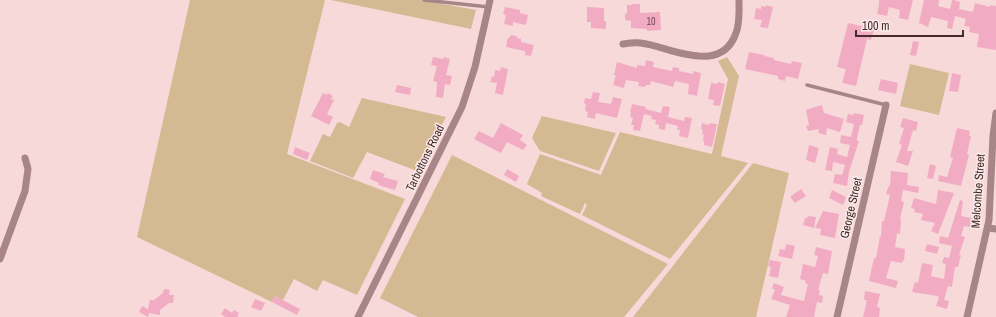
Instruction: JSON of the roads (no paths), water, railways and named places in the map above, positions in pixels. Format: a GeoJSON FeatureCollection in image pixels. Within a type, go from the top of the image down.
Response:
{"type":"FeatureCollection","features":[{"type":"Feature","properties":{"kind":"street"},"geometry":{"type":"LineString","coordinates":[[623,44],[639,43],[696,56],[714,56],[729,45],[736,34],[738,26],[739,0]]}},
{"type":"Feature","properties":{"kind":"street","name":"Tarbottons Road"},"geometry":{"type":"LineString","coordinates":[[358,317],[462,107],[475,67],[490,3]]}},
{"type":"Feature","properties":{"kind":"street","name":"George Street"},"geometry":{"type":"LineString","coordinates":[[837,317],[886,105]]}},
{"type":"Feature","properties":{"kind":"street","name":"Melcombe Street"},"geometry":{"type":"LineString","coordinates":[[967,317],[988,228],[996,113]]}},
{"type":"Feature","properties":{"kind":"street"},"geometry":{"type":"LineString","coordinates":[[0,259],[25,191],[28,169],[25,158]]}},
{"type":"Feature","properties":{"kind":"street"},"geometry":{"type":"LineString","coordinates":[[988,228],[996,229]]}},
{"type":"Feature","properties":{"kind":"lane"},"geometry":{"type":"LineString","coordinates":[[424,0],[490,3]]}},
{"type":"Feature","properties":{"kind":"lane"},"geometry":{"type":"LineString","coordinates":[[807,85],[886,105]]}}]}
